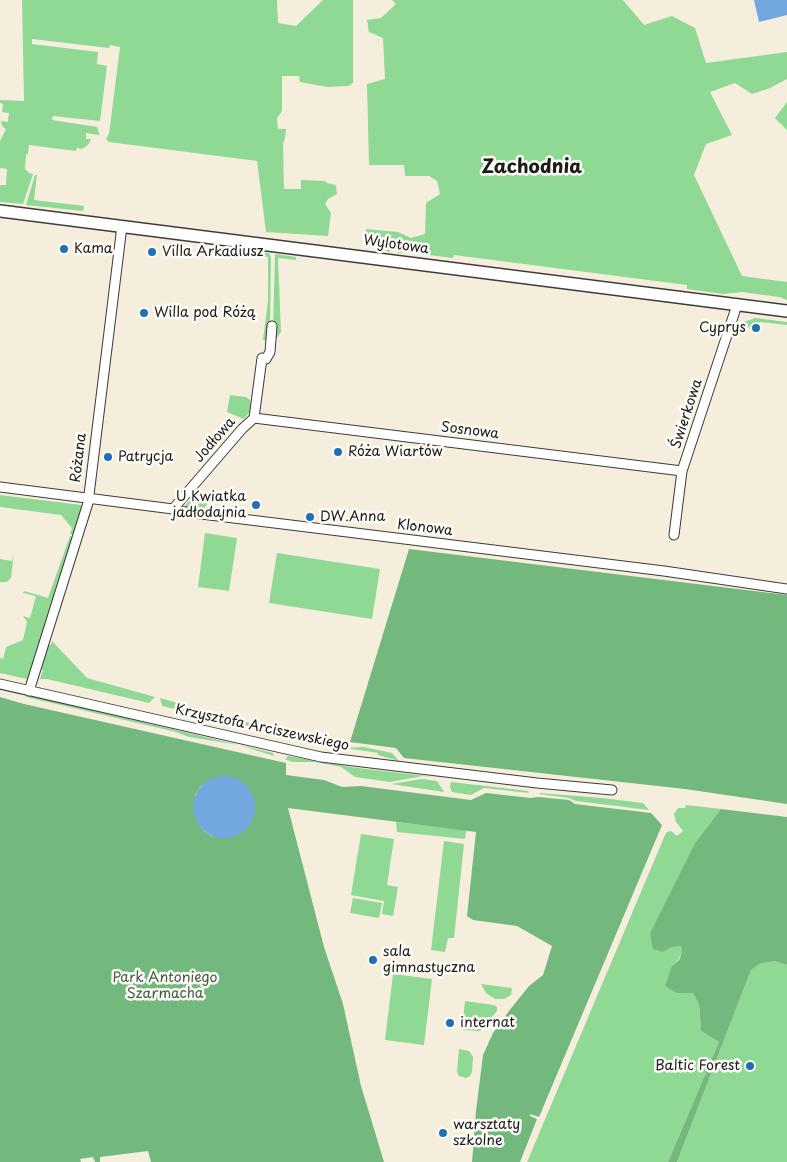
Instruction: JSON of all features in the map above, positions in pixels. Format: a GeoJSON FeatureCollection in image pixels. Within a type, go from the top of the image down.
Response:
{"type":"FeatureCollection","features":[{"type":"Feature","properties":{"kind":"street","name":"Wylotowa"},"geometry":{"type":"LineString","coordinates":[[0,211],[787,310]]}},
{"type":"Feature","properties":{"kind":"street","name":"Różana"},"geometry":{"type":"LineString","coordinates":[[30,688],[84,517],[88,498],[122,226]]}},
{"type":"Feature","properties":{"kind":"street","name":"Świerkowa"},"geometry":{"type":"LineString","coordinates":[[674,535],[682,471],[735,312],[736,304]]}},
{"type":"Feature","properties":{"kind":"street","name":"Jodłowa"},"geometry":{"type":"LineString","coordinates":[[173,509],[242,429],[254,418],[262,358],[266,359],[270,352],[272,326]]}},
{"type":"Feature","properties":{"kind":"street","name":"Sosnowa"},"geometry":{"type":"LineString","coordinates":[[254,418],[682,471]]}},
{"type":"Feature","properties":{"kind":"street","name":"Klonowa"},"geometry":{"type":"LineString","coordinates":[[0,487],[787,587]]}},
{"type":"Feature","properties":{"kind":"street","name":"Krzysztofa Arciszewskiego"},"geometry":{"type":"LineString","coordinates":[[0,684],[30,688],[321,757],[612,790]]}},
{"type":"Feature","properties":{"kind":"green space"},"geometry":{"type":"Polygon","coordinates":[[[22,0],[277,0],[278,23],[296,26],[323,0],[353,0],[353,83],[348,86],[327,87],[300,82],[299,76],[282,76],[282,111],[277,118],[278,129],[286,129],[283,143],[284,189],[301,189],[301,180],[325,181],[336,185],[337,194],[328,199],[325,204],[331,213],[328,236],[266,232],[257,161],[109,142],[106,139],[109,134],[120,47],[110,45],[109,48],[32,39],[32,44],[98,52],[97,64],[107,66],[100,121],[53,116],[52,120],[97,127],[99,135],[86,133],[86,139],[91,139],[88,145],[82,149],[77,148],[76,151],[29,145],[25,169],[33,174],[23,204],[0,202],[0,185],[6,185],[7,169],[0,168],[0,141],[6,129],[2,126],[1,121],[8,122],[9,113],[2,112],[3,104],[0,103],[0,100],[24,101],[22,0]]]}},
{"type":"Feature","properties":{"kind":"green space"},"geometry":{"type":"Polygon","coordinates":[[[392,0],[623,0],[644,25],[672,16],[695,28],[706,63],[787,52],[787,79],[770,88],[752,94],[735,83],[710,92],[732,135],[706,144],[694,175],[742,276],[787,282],[787,300],[779,297],[742,292],[723,294],[687,289],[687,285],[454,255],[453,258],[405,252],[398,253],[398,249],[390,248],[390,252],[365,244],[366,229],[398,232],[411,238],[425,234],[426,203],[440,194],[437,181],[429,176],[405,176],[404,165],[369,165],[367,84],[385,79],[383,38],[369,32],[367,20],[381,18],[396,4],[392,0]]]}},
{"type":"Feature","properties":{"kind":"green space"},"geometry":{"type":"Polygon","coordinates":[[[787,102],[787,130],[775,118],[787,102]]]}},
{"type":"Feature","properties":{"kind":"green space"},"geometry":{"type":"Polygon","coordinates":[[[35,175],[37,175],[34,200],[84,206],[83,211],[26,205],[35,175]]]}},
{"type":"Feature","properties":{"kind":"green space"},"geometry":{"type":"Polygon","coordinates":[[[246,251],[269,253],[271,258],[270,326],[267,340],[263,340],[268,301],[268,257],[245,254],[246,251]]]}},
{"type":"Feature","properties":{"kind":"green space"},"geometry":{"type":"Polygon","coordinates":[[[275,254],[296,257],[296,260],[278,258],[281,332],[276,339],[273,326],[275,254]]]}},
{"type":"Feature","properties":{"kind":"green space"},"geometry":{"type":"Polygon","coordinates":[[[755,318],[787,322],[787,325],[760,322],[745,329],[743,335],[735,333],[738,324],[755,318]]]}},
{"type":"Feature","properties":{"kind":"green space"},"geometry":{"type":"Polygon","coordinates":[[[230,395],[246,397],[250,400],[251,410],[244,419],[227,412],[230,395]]]}},
{"type":"Feature","properties":{"kind":"green space"},"geometry":{"type":"Polygon","coordinates":[[[0,495],[81,505],[82,508],[75,535],[70,534],[72,528],[61,515],[0,507],[0,495]]]}},
{"type":"Feature","properties":{"kind":"green space"},"geometry":{"type":"Polygon","coordinates":[[[192,498],[208,503],[204,508],[231,511],[230,515],[182,509],[192,498]]]}},
{"type":"Feature","properties":{"kind":"green space"},"geometry":{"type":"Polygon","coordinates":[[[205,533],[237,538],[229,591],[198,587],[205,533]]]}},
{"type":"Feature","properties":{"kind":"green space"},"geometry":{"type":"Polygon","coordinates":[[[70,536],[74,537],[30,675],[27,679],[0,673],[0,658],[3,659],[6,647],[23,640],[27,622],[23,616],[30,618],[36,596],[23,593],[24,591],[48,598],[70,536]]]}},
{"type":"Feature","properties":{"kind":"green space"},"geometry":{"type":"Polygon","coordinates":[[[409,549],[787,595],[787,804],[685,789],[404,758],[396,748],[350,742],[409,549]]]}},
{"type":"Feature","properties":{"kind":"green space"},"geometry":{"type":"Polygon","coordinates":[[[14,552],[11,578],[7,582],[0,582],[0,559],[12,561],[14,552]]]}},
{"type":"Feature","properties":{"kind":"green space"},"geometry":{"type":"Polygon","coordinates":[[[277,553],[380,569],[372,619],[269,603],[277,553]]]}},
{"type":"Feature","properties":{"kind":"green space"},"geometry":{"type":"Polygon","coordinates":[[[52,641],[87,678],[155,697],[149,703],[47,679],[40,679],[43,670],[39,669],[47,645],[51,645],[52,641]]]}},
{"type":"Feature","properties":{"kind":"green space"},"geometry":{"type":"Polygon","coordinates":[[[27,695],[269,752],[273,753],[274,756],[239,745],[189,737],[176,732],[26,697],[27,695]]]}},
{"type":"Feature","properties":{"kind":"green space","name":"Park Antoniego Szarmacha"},"geometry":{"type":"Polygon","coordinates":[[[0,697],[286,763],[286,775],[324,780],[342,787],[361,786],[471,800],[486,793],[569,800],[575,804],[651,813],[662,825],[539,1117],[530,1114],[530,1116],[537,1119],[520,1162],[472,1162],[483,1055],[493,1033],[509,1011],[529,986],[543,975],[552,946],[517,926],[473,920],[467,916],[476,832],[288,808],[324,947],[343,1004],[361,1086],[384,1162],[151,1162],[148,1151],[100,1157],[100,1162],[95,1162],[93,1157],[80,1159],[81,1162],[0,1162],[0,697]],[[208,781],[200,787],[195,795],[198,823],[204,831],[212,836],[208,781]]]}},
{"type":"Feature","properties":{"kind":"green space"},"geometry":{"type":"Polygon","coordinates":[[[160,698],[275,730],[274,732],[162,706],[160,698]]]}},
{"type":"Feature","properties":{"kind":"green space"},"geometry":{"type":"Polygon","coordinates":[[[364,747],[392,753],[399,761],[378,755],[378,753],[345,748],[364,747]]]}},
{"type":"Feature","properties":{"kind":"green space"},"geometry":{"type":"Polygon","coordinates":[[[288,756],[350,767],[435,777],[423,776],[390,782],[355,777],[341,767],[316,762],[292,762],[285,759],[288,756]]]}},
{"type":"Feature","properties":{"kind":"green space"},"geometry":{"type":"Polygon","coordinates":[[[422,779],[437,781],[444,792],[391,784],[422,779]]]}},
{"type":"Feature","properties":{"kind":"green space"},"geometry":{"type":"Polygon","coordinates":[[[451,782],[528,791],[529,793],[484,788],[471,795],[452,792],[451,782]]]}},
{"type":"Feature","properties":{"kind":"green space"},"geometry":{"type":"Polygon","coordinates":[[[540,793],[643,803],[649,810],[576,801],[540,793]]]}},
{"type":"Feature","properties":{"kind":"green space"},"geometry":{"type":"Polygon","coordinates":[[[686,805],[721,809],[695,843],[650,933],[663,952],[681,945],[682,952],[672,966],[677,993],[693,993],[699,1005],[701,1031],[719,1042],[668,1162],[527,1162],[665,835],[671,831],[677,836],[683,831],[676,822],[674,814],[678,808],[685,808],[686,805]]]}},
{"type":"Feature","properties":{"kind":"green space"},"geometry":{"type":"Polygon","coordinates":[[[721,809],[787,817],[787,965],[774,961],[759,964],[751,970],[677,1162],[668,1162],[719,1042],[701,1031],[699,1005],[693,993],[677,993],[665,986],[672,966],[679,960],[682,952],[681,946],[672,947],[663,952],[653,949],[650,933],[695,843],[721,809]]]}},
{"type":"Feature","properties":{"kind":"green space"},"geometry":{"type":"Polygon","coordinates":[[[396,822],[466,830],[465,839],[397,832],[396,822]]]}},
{"type":"Feature","properties":{"kind":"green space"},"geometry":{"type":"Polygon","coordinates":[[[361,834],[394,839],[387,885],[398,887],[393,916],[382,914],[384,901],[351,895],[361,834]]]}},
{"type":"Feature","properties":{"kind":"green space"},"geometry":{"type":"Polygon","coordinates":[[[444,841],[464,844],[454,938],[448,938],[445,952],[431,950],[444,841]]]}},
{"type":"Feature","properties":{"kind":"green space"},"geometry":{"type":"Polygon","coordinates":[[[353,898],[382,903],[379,918],[350,913],[353,898]]]}},
{"type":"Feature","properties":{"kind":"green space","name":"Baltic Forest"},"geometry":{"type":"Polygon","coordinates":[[[774,961],[787,965],[787,1162],[677,1162],[751,970],[758,964],[774,961]]]}},
{"type":"Feature","properties":{"kind":"green space"},"geometry":{"type":"Polygon","coordinates":[[[393,974],[432,979],[424,1045],[385,1040],[393,974]]]}},
{"type":"Feature","properties":{"kind":"green space"},"geometry":{"type":"Polygon","coordinates":[[[481,984],[512,988],[511,995],[504,999],[495,999],[486,993],[481,984]]]}},
{"type":"Feature","properties":{"kind":"green space"},"geometry":{"type":"Polygon","coordinates":[[[465,1001],[497,1007],[497,1011],[480,1031],[462,1030],[465,1001]]]}},
{"type":"Feature","properties":{"kind":"green space"},"geometry":{"type":"Polygon","coordinates":[[[459,1049],[469,1051],[473,1057],[472,1072],[466,1078],[459,1076],[457,1072],[459,1049]]]}},
{"type":"Feature","properties":{"kind":"water"},"geometry":{"type":"Polygon","coordinates":[[[754,0],[787,0],[787,15],[759,22],[754,0]]]}},
{"type":"Feature","properties":{"kind":"water"},"geometry":{"type":"Polygon","coordinates":[[[224,776],[241,781],[246,785],[250,790],[255,807],[250,824],[246,829],[241,833],[224,838],[207,833],[202,829],[198,824],[193,807],[198,790],[202,785],[207,781],[224,776]]]}},
{"type":"Feature","properties":{"kind":"place","name":"Kama"},"geometry":{"type":"Point","coordinates":[64,249]}},
{"type":"Feature","properties":{"kind":"place","name":"Villa Arkadiusz"},"geometry":{"type":"Point","coordinates":[152,252]}},
{"type":"Feature","properties":{"kind":"place","name":"Willa pod Różą"},"geometry":{"type":"Point","coordinates":[144,313]}},
{"type":"Feature","properties":{"kind":"place","name":"Cyprys"},"geometry":{"type":"Point","coordinates":[756,328]}},
{"type":"Feature","properties":{"kind":"place","name":"Róża Wiartów"},"geometry":{"type":"Point","coordinates":[338,452]}},
{"type":"Feature","properties":{"kind":"place","name":"Patrycja"},"geometry":{"type":"Point","coordinates":[108,457]}},
{"type":"Feature","properties":{"kind":"place","name":"U Kwiatka jadłodajnia"},"geometry":{"type":"Point","coordinates":[256,505]}},
{"type":"Feature","properties":{"kind":"place","name":"DW.Anna"},"geometry":{"type":"Point","coordinates":[310,517]}},
{"type":"Feature","properties":{"kind":"place","name":"sala gimnastyczna"},"geometry":{"type":"Point","coordinates":[373,960]}},
{"type":"Feature","properties":{"kind":"place","name":"internat"},"geometry":{"type":"Point","coordinates":[450,1023]}},
{"type":"Feature","properties":{"kind":"place","name":"Baltic Forest"},"geometry":{"type":"Point","coordinates":[750,1066]}},
{"type":"Feature","properties":{"kind":"place","name":"warsztaty szkolne"},"geometry":{"type":"Point","coordinates":[443,1133]}},
{"type":"Feature","properties":{"kind":"district","name":"Zachodnia"},"geometry":{"type":"Point","coordinates":[532,168]}}]}
